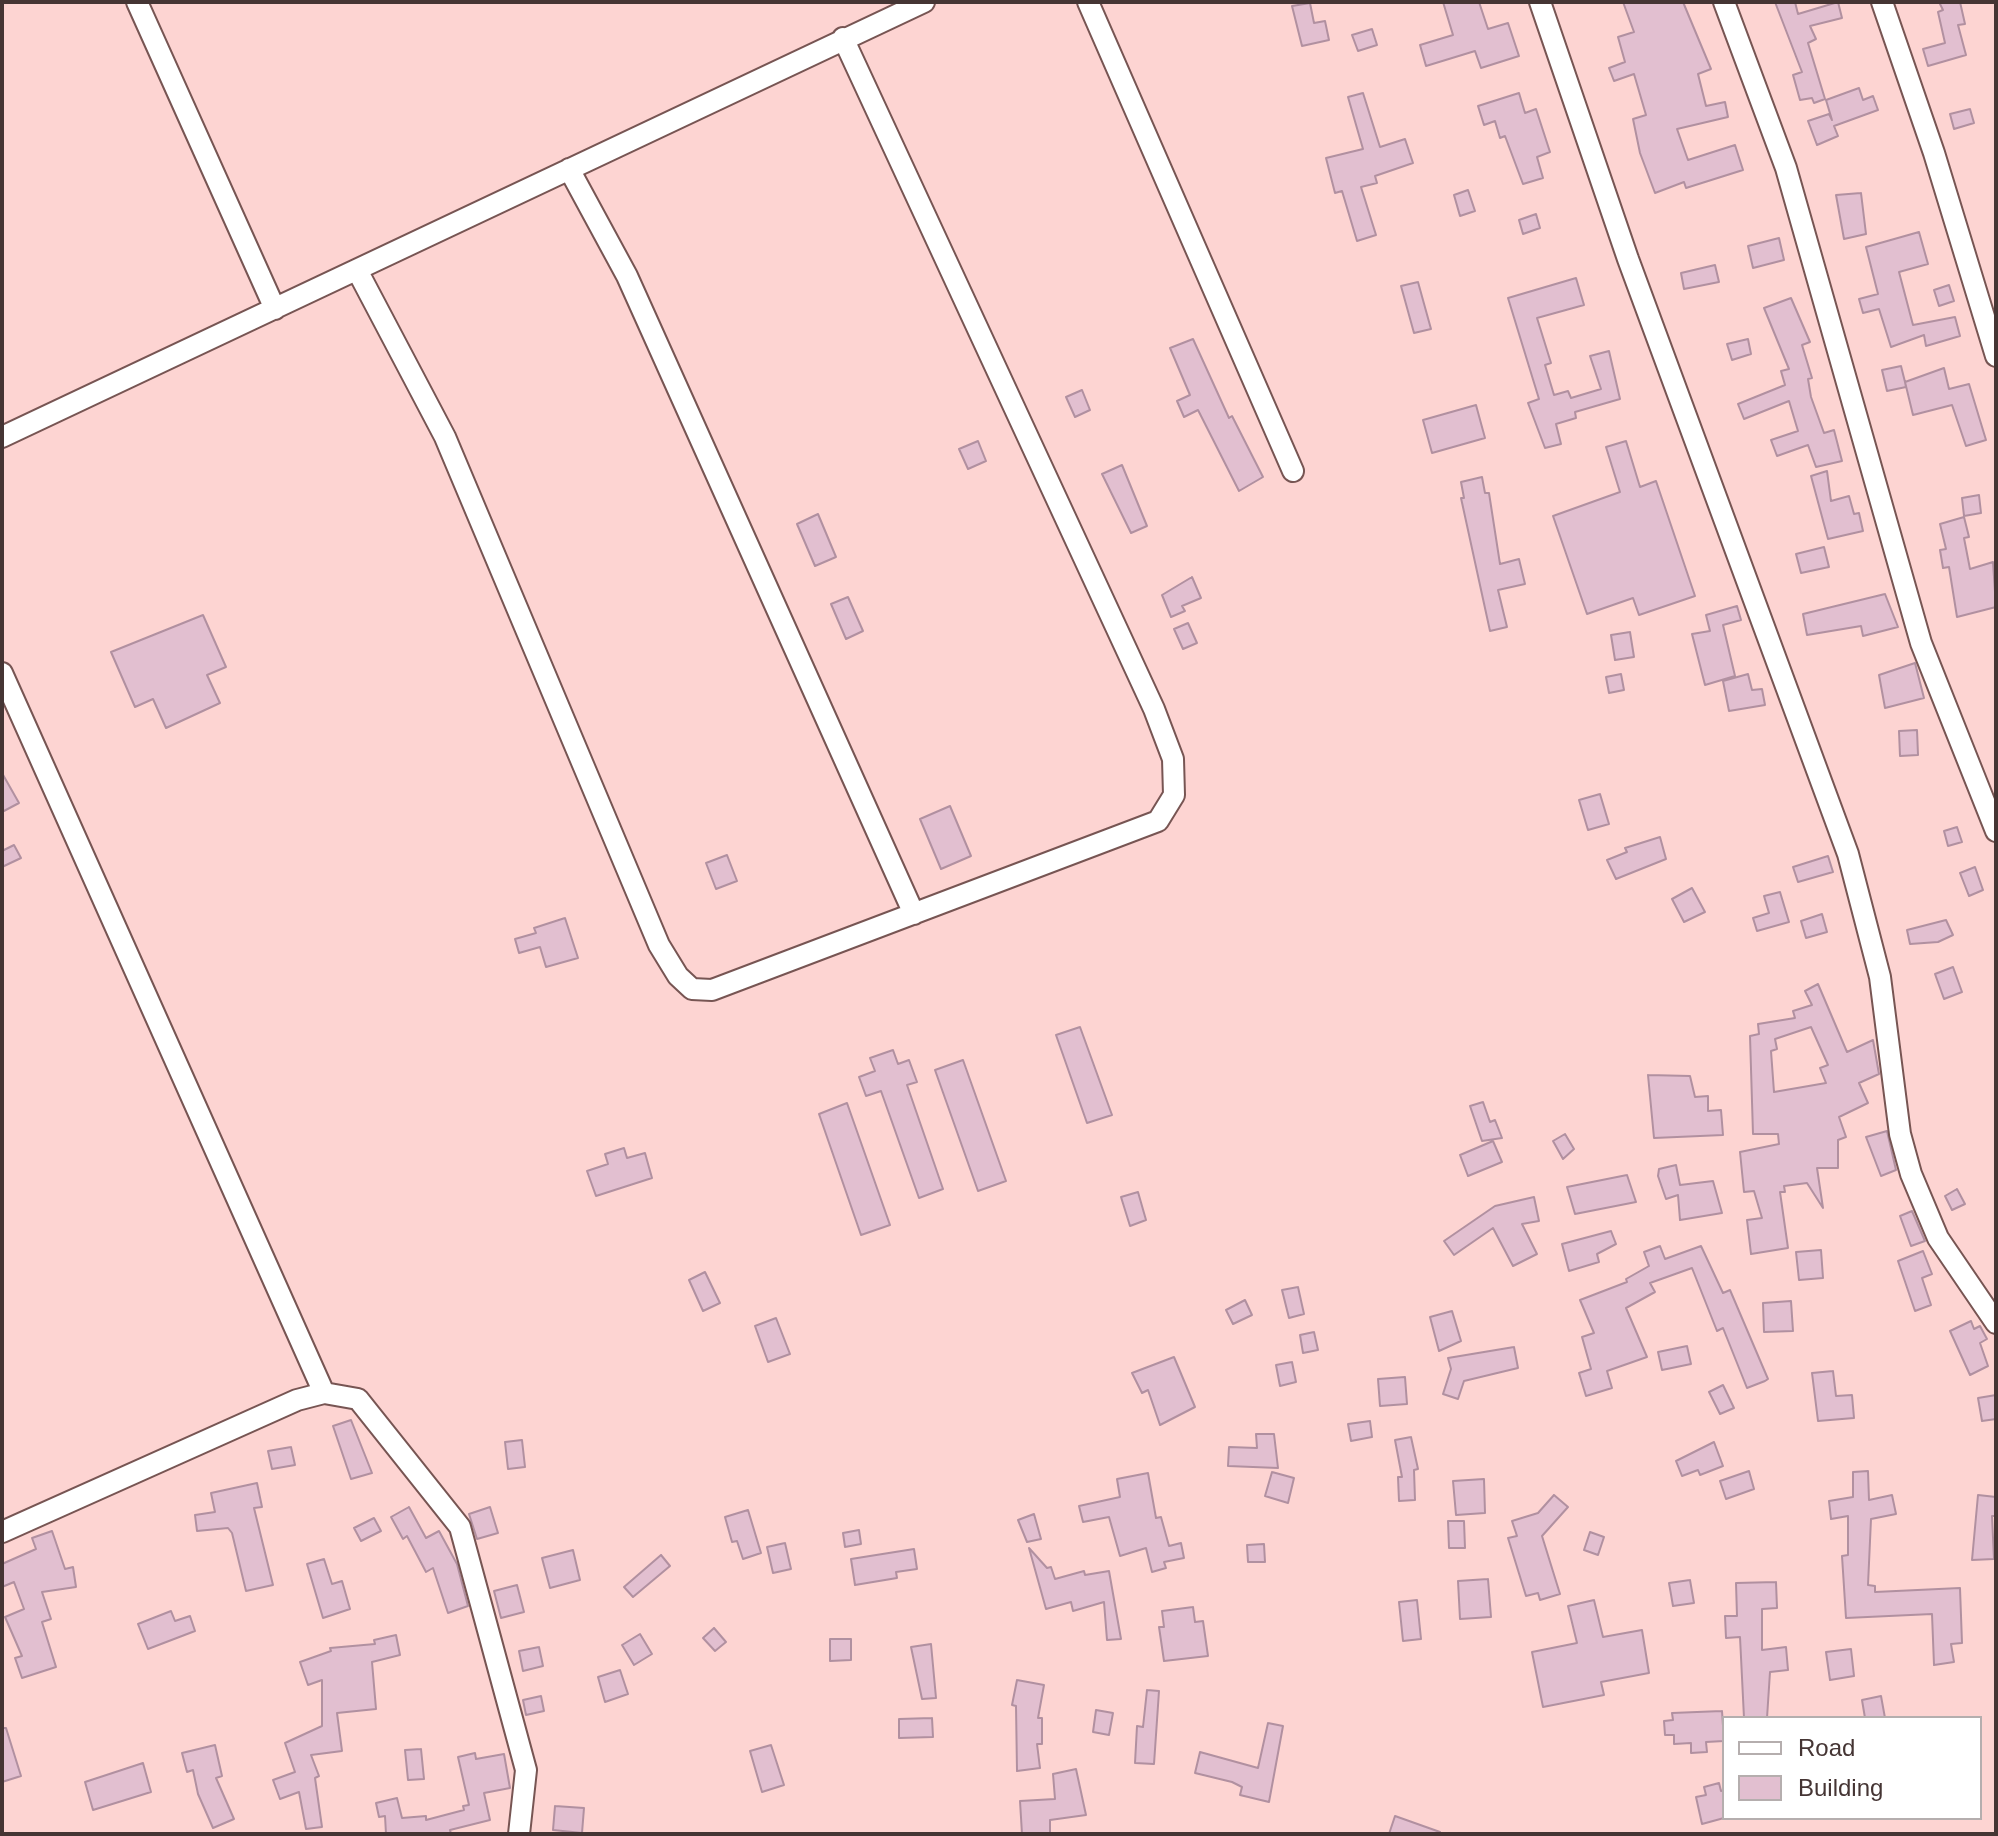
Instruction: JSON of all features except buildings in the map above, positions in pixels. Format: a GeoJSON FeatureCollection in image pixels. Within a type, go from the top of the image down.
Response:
{"type":"FeatureCollection","features":[{"type":"Feature","properties":{"kind":"street"},"geometry":{"type":"LineString","coordinates":[[137,2],[275,309]]}},
{"type":"Feature","properties":{"kind":"street"},"geometry":{"type":"LineString","coordinates":[[2,437],[924,2]]}},
{"type":"Feature","properties":{"kind":"street"},"geometry":{"type":"LineString","coordinates":[[1088,2],[1293,471]]}},
{"type":"Feature","properties":{"kind":"street"},"geometry":{"type":"LineString","coordinates":[[1540,2],[1628,259],[1848,854],[1880,977],[1900,1134],[1911,1174],[1938,1238],[1996,1323]]}},
{"type":"Feature","properties":{"kind":"street"},"geometry":{"type":"LineString","coordinates":[[1724,2],[1786,168],[1921,643],[1996,831]]}},
{"type":"Feature","properties":{"kind":"street"},"geometry":{"type":"LineString","coordinates":[[1882,2],[1934,153],[1996,356]]}},
{"type":"Feature","properties":{"kind":"street"},"geometry":{"type":"LineString","coordinates":[[357,270],[445,437],[659,945],[678,976],[692,989],[712,990],[1158,821],[1174,795],[1173,759],[1154,709],[843,38]]}},
{"type":"Feature","properties":{"kind":"street"},"geometry":{"type":"LineString","coordinates":[[569,169],[627,276],[914,914]]}},
{"type":"Feature","properties":{"kind":"street"},"geometry":{"type":"LineString","coordinates":[[2,673],[324,1393]]}},
{"type":"Feature","properties":{"kind":"street"},"geometry":{"type":"LineString","coordinates":[[2,1532],[297,1400],[324,1393],[358,1399],[460,1527],[526,1770],[519,1834]]}}]}
